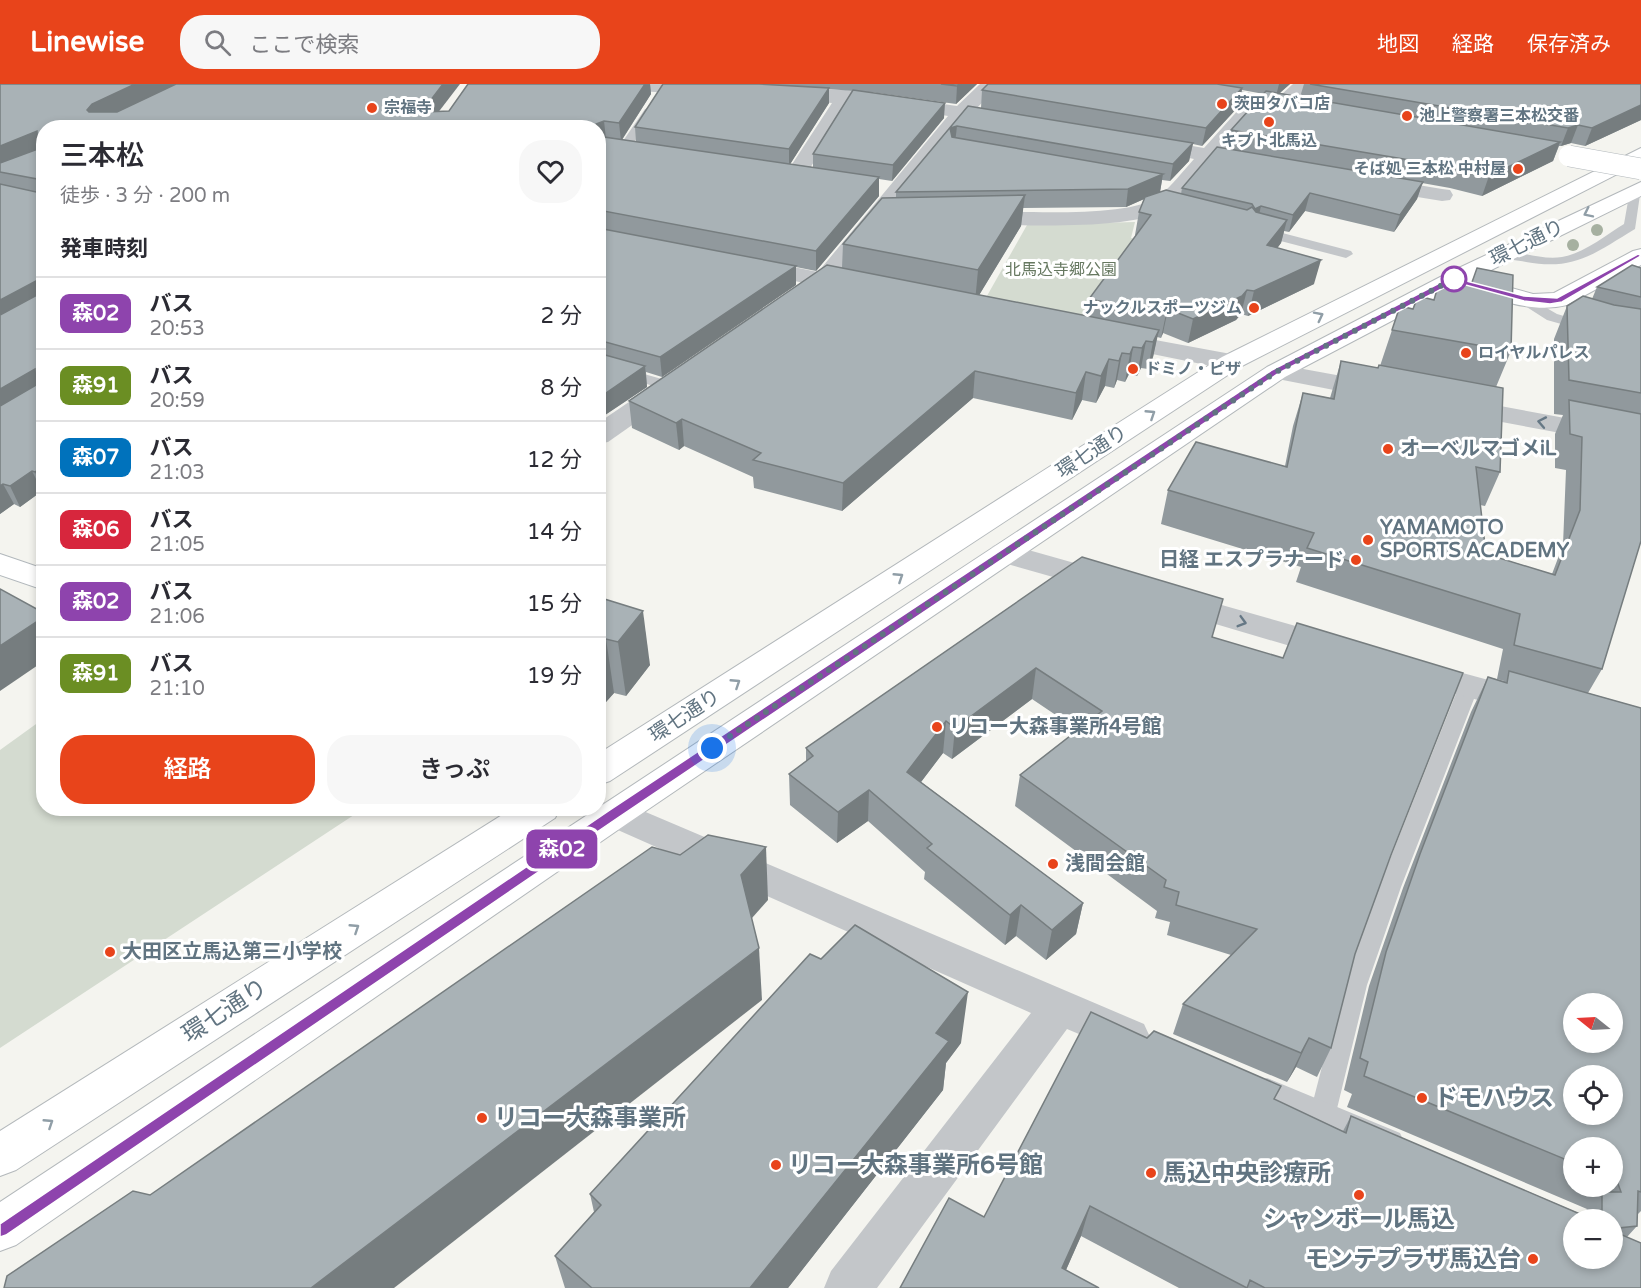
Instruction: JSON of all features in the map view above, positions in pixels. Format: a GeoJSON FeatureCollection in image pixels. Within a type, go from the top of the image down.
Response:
{"type":"FeatureCollection","features":[{"type":"Feature","properties":{"kind":"main road"},"geometry":{"type":"LineString","coordinates":[[1162,84],[1326,113]]}},
{"type":"Feature","properties":{"kind":"main road"},"geometry":{"type":"LineString","coordinates":[[1614,167],[1626,150],[1641,144]]}},
{"type":"Feature","properties":{"kind":"main road"},"geometry":{"type":"LineString","coordinates":[[1545,152],[1569,156],[1639,182]]}},
{"type":"Feature","properties":{"kind":"main road","name":"環七通り"},"geometry":{"type":"LineString","coordinates":[[606,767],[1231,362],[1641,154]]}},
{"type":"Feature","properties":{"kind":"main road","name":"環七通り"},"geometry":{"type":"LineString","coordinates":[[0,1229],[615,813],[1276,372],[1506,254],[1639,182]]}},
{"type":"Feature","properties":{"kind":"main road"},"geometry":{"type":"LineString","coordinates":[[1454,279],[1524,299],[1541,302],[1559,300],[1641,256]]}},
{"type":"Feature","properties":{"kind":"main road"},"geometry":{"type":"LineString","coordinates":[[0,564],[36,577]]}},
{"type":"Feature","properties":{"kind":"main road","name":"環七通り"},"geometry":{"type":"LineString","coordinates":[[0,1155],[530,816]]}},
{"type":"Feature","properties":{"kind":"street"},"geometry":{"type":"LineString","coordinates":[[622,84],[690,86],[723,90]]}},
{"type":"Feature","properties":{"kind":"street"},"geometry":{"type":"LineString","coordinates":[[785,307],[824,280],[962,112],[991,84]]}},
{"type":"Feature","properties":{"kind":"street"},"geometry":{"type":"LineString","coordinates":[[1280,105],[1305,84]]}},
{"type":"Feature","properties":{"kind":"street"},"geometry":{"type":"LineString","coordinates":[[768,92],[846,96],[1020,122]]}},
{"type":"Feature","properties":{"kind":"street"},"geometry":{"type":"LineString","coordinates":[[796,175],[846,96]]}},
{"type":"Feature","properties":{"kind":"street"},"geometry":{"type":"LineString","coordinates":[[956,219],[1129,215],[1167,194],[1208,155],[1257,101]]}},
{"type":"Feature","properties":{"kind":"street"},"geometry":{"type":"LineString","coordinates":[[1125,141],[1274,166]]}},
{"type":"Feature","properties":{"kind":"street"},"geometry":{"type":"LineString","coordinates":[[607,147],[636,147]]}},
{"type":"Feature","properties":{"kind":"street"},"geometry":{"type":"LineString","coordinates":[[772,171],[818,178]]}},
{"type":"Feature","properties":{"kind":"street"},"geometry":{"type":"LineString","coordinates":[[1352,180],[1442,195]]}},
{"type":"Feature","properties":{"kind":"street"},"geometry":{"type":"LineString","coordinates":[[875,186],[898,190]]}},
{"type":"Feature","properties":{"kind":"street"},"geometry":{"type":"LineString","coordinates":[[873,219],[897,219]]}},
{"type":"Feature","properties":{"kind":"street"},"geometry":{"type":"LineString","coordinates":[[736,263],[875,291]]}},
{"type":"Feature","properties":{"kind":"street"},"geometry":{"type":"LineString","coordinates":[[1086,333],[1231,362]]}},
{"type":"Feature","properties":{"kind":"street"},"geometry":{"type":"LineString","coordinates":[[1276,372],[1399,395]]}},
{"type":"Feature","properties":{"kind":"street"},"geometry":{"type":"LineString","coordinates":[[606,430],[680,379]]}},
{"type":"Feature","properties":{"kind":"street"},"geometry":{"type":"LineString","coordinates":[[1433,401],[1641,440]]}},
{"type":"Feature","properties":{"kind":"street"},"geometry":{"type":"LineString","coordinates":[[1004,553],[1357,654]]}},
{"type":"Feature","properties":{"kind":"street"},"geometry":{"type":"LineString","coordinates":[[1391,664],[1547,707]]}},
{"type":"Feature","properties":{"kind":"street"},"geometry":{"type":"LineString","coordinates":[[615,813],[1158,1050]]}},
{"type":"Feature","properties":{"kind":"street"},"geometry":{"type":"LineString","coordinates":[[848,1288],[1060,1007]]}},
{"type":"Feature","properties":{"kind":"street"},"geometry":{"type":"LineString","coordinates":[[1234,1083],[1420,1163]]}},
{"type":"Feature","properties":{"kind":"lane"},"geometry":{"type":"LineString","coordinates":[[636,147],[664,86]]}},
{"type":"Feature","properties":{"kind":"lane"},"geometry":{"type":"LineString","coordinates":[[1506,254],[1564,261],[1590,249],[1630,226],[1639,182]]}},
{"type":"Feature","properties":{"kind":"lane"},"geometry":{"type":"LineString","coordinates":[[1167,194],[1178,211]]}},
{"type":"Feature","properties":{"kind":"lane"},"geometry":{"type":"LineString","coordinates":[[1256,230],[1346,254]]}},
{"type":"Feature","properties":{"kind":"lane"},"geometry":{"type":"LineString","coordinates":[[1524,299],[1552,317],[1600,331]]}},
{"type":"Feature","properties":{"kind":"lane"},"geometry":{"type":"LineString","coordinates":[[606,366],[680,379]]}},
{"type":"Feature","properties":{"kind":"lane"},"geometry":{"type":"LineString","coordinates":[[1321,1121],[1355,985],[1390,886],[1469,686]]}},
{"type":"Feature","properties":{"kind":"green space","name":"北馬込寺郷公園"},"geometry":{"type":"Polygon","coordinates":[[[1135,222],[1131,238],[1142,241],[1081,322],[983,303],[1027,225],[1135,222]]]}},
{"type":"Feature","properties":{"kind":"green space","name":"大田区立馬込第三小学校"},"geometry":{"type":"Polygon","coordinates":[[[36,724],[36,816],[352,816],[0,1048],[0,750],[36,724]]]}},
{"type":"Feature","properties":{"kind":"building"},"geometry":{"type":"Polygon","coordinates":[[[0,84],[135,84],[92,104],[87,110],[89,112],[117,112],[176,84],[443,84],[424,109],[425,112],[449,111],[468,84],[645,84],[619,123],[606,120],[36,120],[36,131],[0,146],[0,84]]]}},
{"type":"Feature","properties":{"kind":"building"},"geometry":{"type":"Polygon","coordinates":[[[663,84],[759,84],[829,88],[789,149],[635,127],[663,84]]]}},
{"type":"Feature","properties":{"kind":"building"},"geometry":{"type":"Polygon","coordinates":[[[988,84],[1217,84],[1242,88],[1206,128],[982,90],[988,84]]]}},
{"type":"Feature","properties":{"kind":"building"},"geometry":{"type":"Polygon","coordinates":[[[1310,84],[1641,84],[1641,105],[1592,128],[1578,125],[1568,128],[1310,84]]]}},
{"type":"Feature","properties":{"kind":"building"},"geometry":{"type":"Polygon","coordinates":[[[853,90],[945,103],[893,165],[813,154],[853,90]]]}},
{"type":"Feature","properties":{"kind":"building"},"geometry":{"type":"Polygon","coordinates":[[[1266,91],[1560,142],[1489,176],[1457,168],[1231,130],[1266,91]]]}},
{"type":"Feature","properties":{"kind":"building"},"geometry":{"type":"Polygon","coordinates":[[[968,106],[1193,143],[1173,164],[957,126],[950,128],[952,137],[1163,174],[1128,189],[896,192],[968,106]]]}},
{"type":"Feature","properties":{"kind":"building"},"geometry":{"type":"Polygon","coordinates":[[[606,137],[879,177],[816,251],[606,212],[606,137]]]}},
{"type":"Feature","properties":{"kind":"building"},"geometry":{"type":"Polygon","coordinates":[[[1217,147],[1423,182],[1400,215],[1310,193],[1293,215],[1261,206],[1255,209],[1252,204],[1182,188],[1217,147]]]}},
{"type":"Feature","properties":{"kind":"building"},"geometry":{"type":"Polygon","coordinates":[[[36,150],[36,179],[0,172],[0,163],[36,150]]]}},
{"type":"Feature","properties":{"kind":"building"},"geometry":{"type":"Polygon","coordinates":[[[0,184],[36,192],[36,281],[0,300],[0,184]]]}},
{"type":"Feature","properties":{"kind":"building"},"geometry":{"type":"Polygon","coordinates":[[[1166,190],[1247,210],[1252,207],[1256,212],[1287,220],[1267,245],[1321,260],[1254,291],[1247,290],[1242,296],[1193,319],[1168,309],[1166,314],[1089,299],[1151,215],[1139,212],[1145,197],[1166,190]]]}},
{"type":"Feature","properties":{"kind":"building"},"geometry":{"type":"Polygon","coordinates":[[[1025,195],[978,270],[843,244],[882,198],[1025,195]]]}},
{"type":"Feature","properties":{"kind":"building"},"geometry":{"type":"Polygon","coordinates":[[[606,230],[796,266],[660,357],[606,342],[606,230]]]}},
{"type":"Feature","properties":{"kind":"building"},"geometry":{"type":"Polygon","coordinates":[[[827,265],[1159,330],[1153,342],[1146,341],[1142,348],[1133,347],[1130,354],[1122,353],[1119,361],[1109,359],[1101,376],[1086,372],[1076,393],[975,371],[843,483],[753,460],[761,453],[682,419],[676,423],[629,401],[827,265]]]}},
{"type":"Feature","properties":{"kind":"building"},"geometry":{"type":"Polygon","coordinates":[[[1632,265],[1641,268],[1641,297],[1597,287],[1632,265]]]}},
{"type":"Feature","properties":{"kind":"building"},"geometry":{"type":"Polygon","coordinates":[[[1477,268],[1513,275],[1511,351],[1392,330],[1400,306],[1413,309],[1418,296],[1434,300],[1438,286],[1451,289],[1453,281],[1471,285],[1477,268]]]}},
{"type":"Feature","properties":{"kind":"building"},"geometry":{"type":"Polygon","coordinates":[[[36,296],[36,385],[35,369],[0,389],[0,315],[36,296]]]}},
{"type":"Feature","properties":{"kind":"building"},"geometry":{"type":"Polygon","coordinates":[[[1583,296],[1614,305],[1641,309],[1641,393],[1569,380],[1567,306],[1583,296]]]}},
{"type":"Feature","properties":{"kind":"building"},"geometry":{"type":"Polygon","coordinates":[[[606,355],[645,366],[606,393],[606,355]]]}},
{"type":"Feature","properties":{"kind":"building"},"geometry":{"type":"Polygon","coordinates":[[[1341,361],[1378,368],[1379,365],[1503,388],[1500,472],[1476,467],[1486,554],[1555,575],[1580,510],[1582,437],[1570,434],[1569,400],[1641,414],[1641,541],[1602,669],[1514,645],[1520,614],[1307,548],[1314,533],[1168,490],[1196,442],[1287,467],[1303,393],[1334,399],[1341,361]]]}},
{"type":"Feature","properties":{"kind":"building"},"geometry":{"type":"Polygon","coordinates":[[[36,385],[36,471],[32,471],[10,486],[3,484],[0,486],[0,406],[36,385]]]}},
{"type":"Feature","properties":{"kind":"building"},"geometry":{"type":"Polygon","coordinates":[[[1082,557],[1223,599],[1212,637],[1283,658],[1297,623],[1463,673],[1391,855],[1355,954],[1331,1048],[1309,1038],[1301,1053],[1183,1004],[1257,929],[1176,905],[1179,892],[1164,887],[1166,880],[1020,775],[1102,711],[1036,668],[955,728],[946,721],[907,772],[1083,903],[1052,930],[1021,905],[1010,915],[927,848],[932,844],[869,790],[838,812],[789,774],[813,756],[806,748],[1082,557]]]}},
{"type":"Feature","properties":{"kind":"building"},"geometry":{"type":"Polygon","coordinates":[[[0,589],[36,609],[36,622],[0,646],[0,589]]]}},
{"type":"Feature","properties":{"kind":"building"},"geometry":{"type":"Polygon","coordinates":[[[606,599],[643,611],[618,642],[606,639],[606,599]]]}},
{"type":"Feature","properties":{"kind":"building"},"geometry":{"type":"Polygon","coordinates":[[[1509,671],[1641,708],[1641,1192],[1638,1191],[1637,1226],[1623,1228],[1623,1209],[1602,1209],[1602,1197],[1623,1197],[1623,1137],[1563,1137],[1563,1158],[1364,1076],[1368,1062],[1360,1058],[1386,952],[1420,854],[1488,677],[1507,683],[1509,671]]]}},
{"type":"Feature","properties":{"kind":"building","name":"リコー大森事業所"},"geometry":{"type":"Polygon","coordinates":[[[708,835],[766,847],[741,875],[759,948],[311,1288],[4,1288],[7,1276],[133,1191],[150,1195],[652,847],[680,855],[708,835]]]}},
{"type":"Feature","properties":{"kind":"building","name":"リコー大森事業所6号館"},"geometry":{"type":"Polygon","coordinates":[[[855,925],[968,992],[936,1033],[949,1041],[750,1288],[592,1288],[555,1256],[601,1205],[590,1194],[810,954],[821,959],[855,925]]]}},
{"type":"Feature","properties":{"kind":"building"},"geometry":{"type":"Polygon","coordinates":[[[1091,1012],[1147,1038],[1154,1031],[1281,1086],[1274,1099],[1346,1133],[1351,1116],[1568,1209],[1563,1209],[1563,1269],[1623,1269],[1623,1235],[1641,1243],[1641,1288],[1265,1288],[1250,1280],[1247,1288],[1090,1206],[1062,1268],[1099,1288],[900,1288],[949,1198],[984,1217],[1091,1012]]]}},
{"type":"Feature","properties":{"kind":"bus line","name":"森02"},"geometry":{"type":"LineString","coordinates":[[0,1229],[615,813],[1276,372],[1454,279],[1524,299],[1550,302],[1559,300],[1641,256]]}},
{"type":"Feature","properties":{"kind":"place","name":"茨田タバコ店"},"geometry":{"type":"Point","coordinates":[1222,104]}},
{"type":"Feature","properties":{"kind":"place","name":"宗福寺"},"geometry":{"type":"Point","coordinates":[372,108]}},
{"type":"Feature","properties":{"kind":"place","name":"池上警察署三本松交番"},"geometry":{"type":"Point","coordinates":[1407,116]}},
{"type":"Feature","properties":{"kind":"place","name":"キプト北馬込"},"geometry":{"type":"Point","coordinates":[1269,122]}},
{"type":"Feature","properties":{"kind":"place","name":"そば処 三本松 中村屋"},"geometry":{"type":"Point","coordinates":[1518,169]}},
{"type":"Feature","properties":{"kind":"place","name":"ナックルスポーツジム"},"geometry":{"type":"Point","coordinates":[1254,308]}},
{"type":"Feature","properties":{"kind":"place","name":"ロイヤルパレス"},"geometry":{"type":"Point","coordinates":[1466,353]}},
{"type":"Feature","properties":{"kind":"place","name":"ドミノ・ピザ"},"geometry":{"type":"Point","coordinates":[1133,369]}},
{"type":"Feature","properties":{"kind":"place","name":"オーベルマゴメiL"},"geometry":{"type":"Point","coordinates":[1388,449]}},
{"type":"Feature","properties":{"kind":"place","name":"YAMAMOTO SPORTS ACADEMY"},"geometry":{"type":"Point","coordinates":[1368,540]}},
{"type":"Feature","properties":{"kind":"place","name":"日経 エスプラナード"},"geometry":{"type":"Point","coordinates":[1356,560]}},
{"type":"Feature","properties":{"kind":"place","name":"リコー大森事業所4号館"},"geometry":{"type":"Point","coordinates":[937,727]}},
{"type":"Feature","properties":{"kind":"place","name":"浅間会館"},"geometry":{"type":"Point","coordinates":[1053,864]}},
{"type":"Feature","properties":{"kind":"place","name":"大田区立馬込第三小学校"},"geometry":{"type":"Point","coordinates":[110,952]}},
{"type":"Feature","properties":{"kind":"place","name":"ドモハウス"},"geometry":{"type":"Point","coordinates":[1422,1098]}},
{"type":"Feature","properties":{"kind":"place","name":"リコー大森事業所"},"geometry":{"type":"Point","coordinates":[482,1118]}},
{"type":"Feature","properties":{"kind":"place","name":"リコー大森事業所6号館"},"geometry":{"type":"Point","coordinates":[776,1165]}},
{"type":"Feature","properties":{"kind":"place","name":"馬込中央診療所"},"geometry":{"type":"Point","coordinates":[1151,1173]}},
{"type":"Feature","properties":{"kind":"place","name":"シャンボール馬込"},"geometry":{"type":"Point","coordinates":[1359,1195]}},
{"type":"Feature","properties":{"kind":"place","name":"モンテプラザ馬込台"},"geometry":{"type":"Point","coordinates":[1533,1259]}},
{"type":"Feature","properties":{"kind":"route"},"geometry":{"type":"LineString","coordinates":[[712,748],[1276,372],[1454,279]]}}]}
